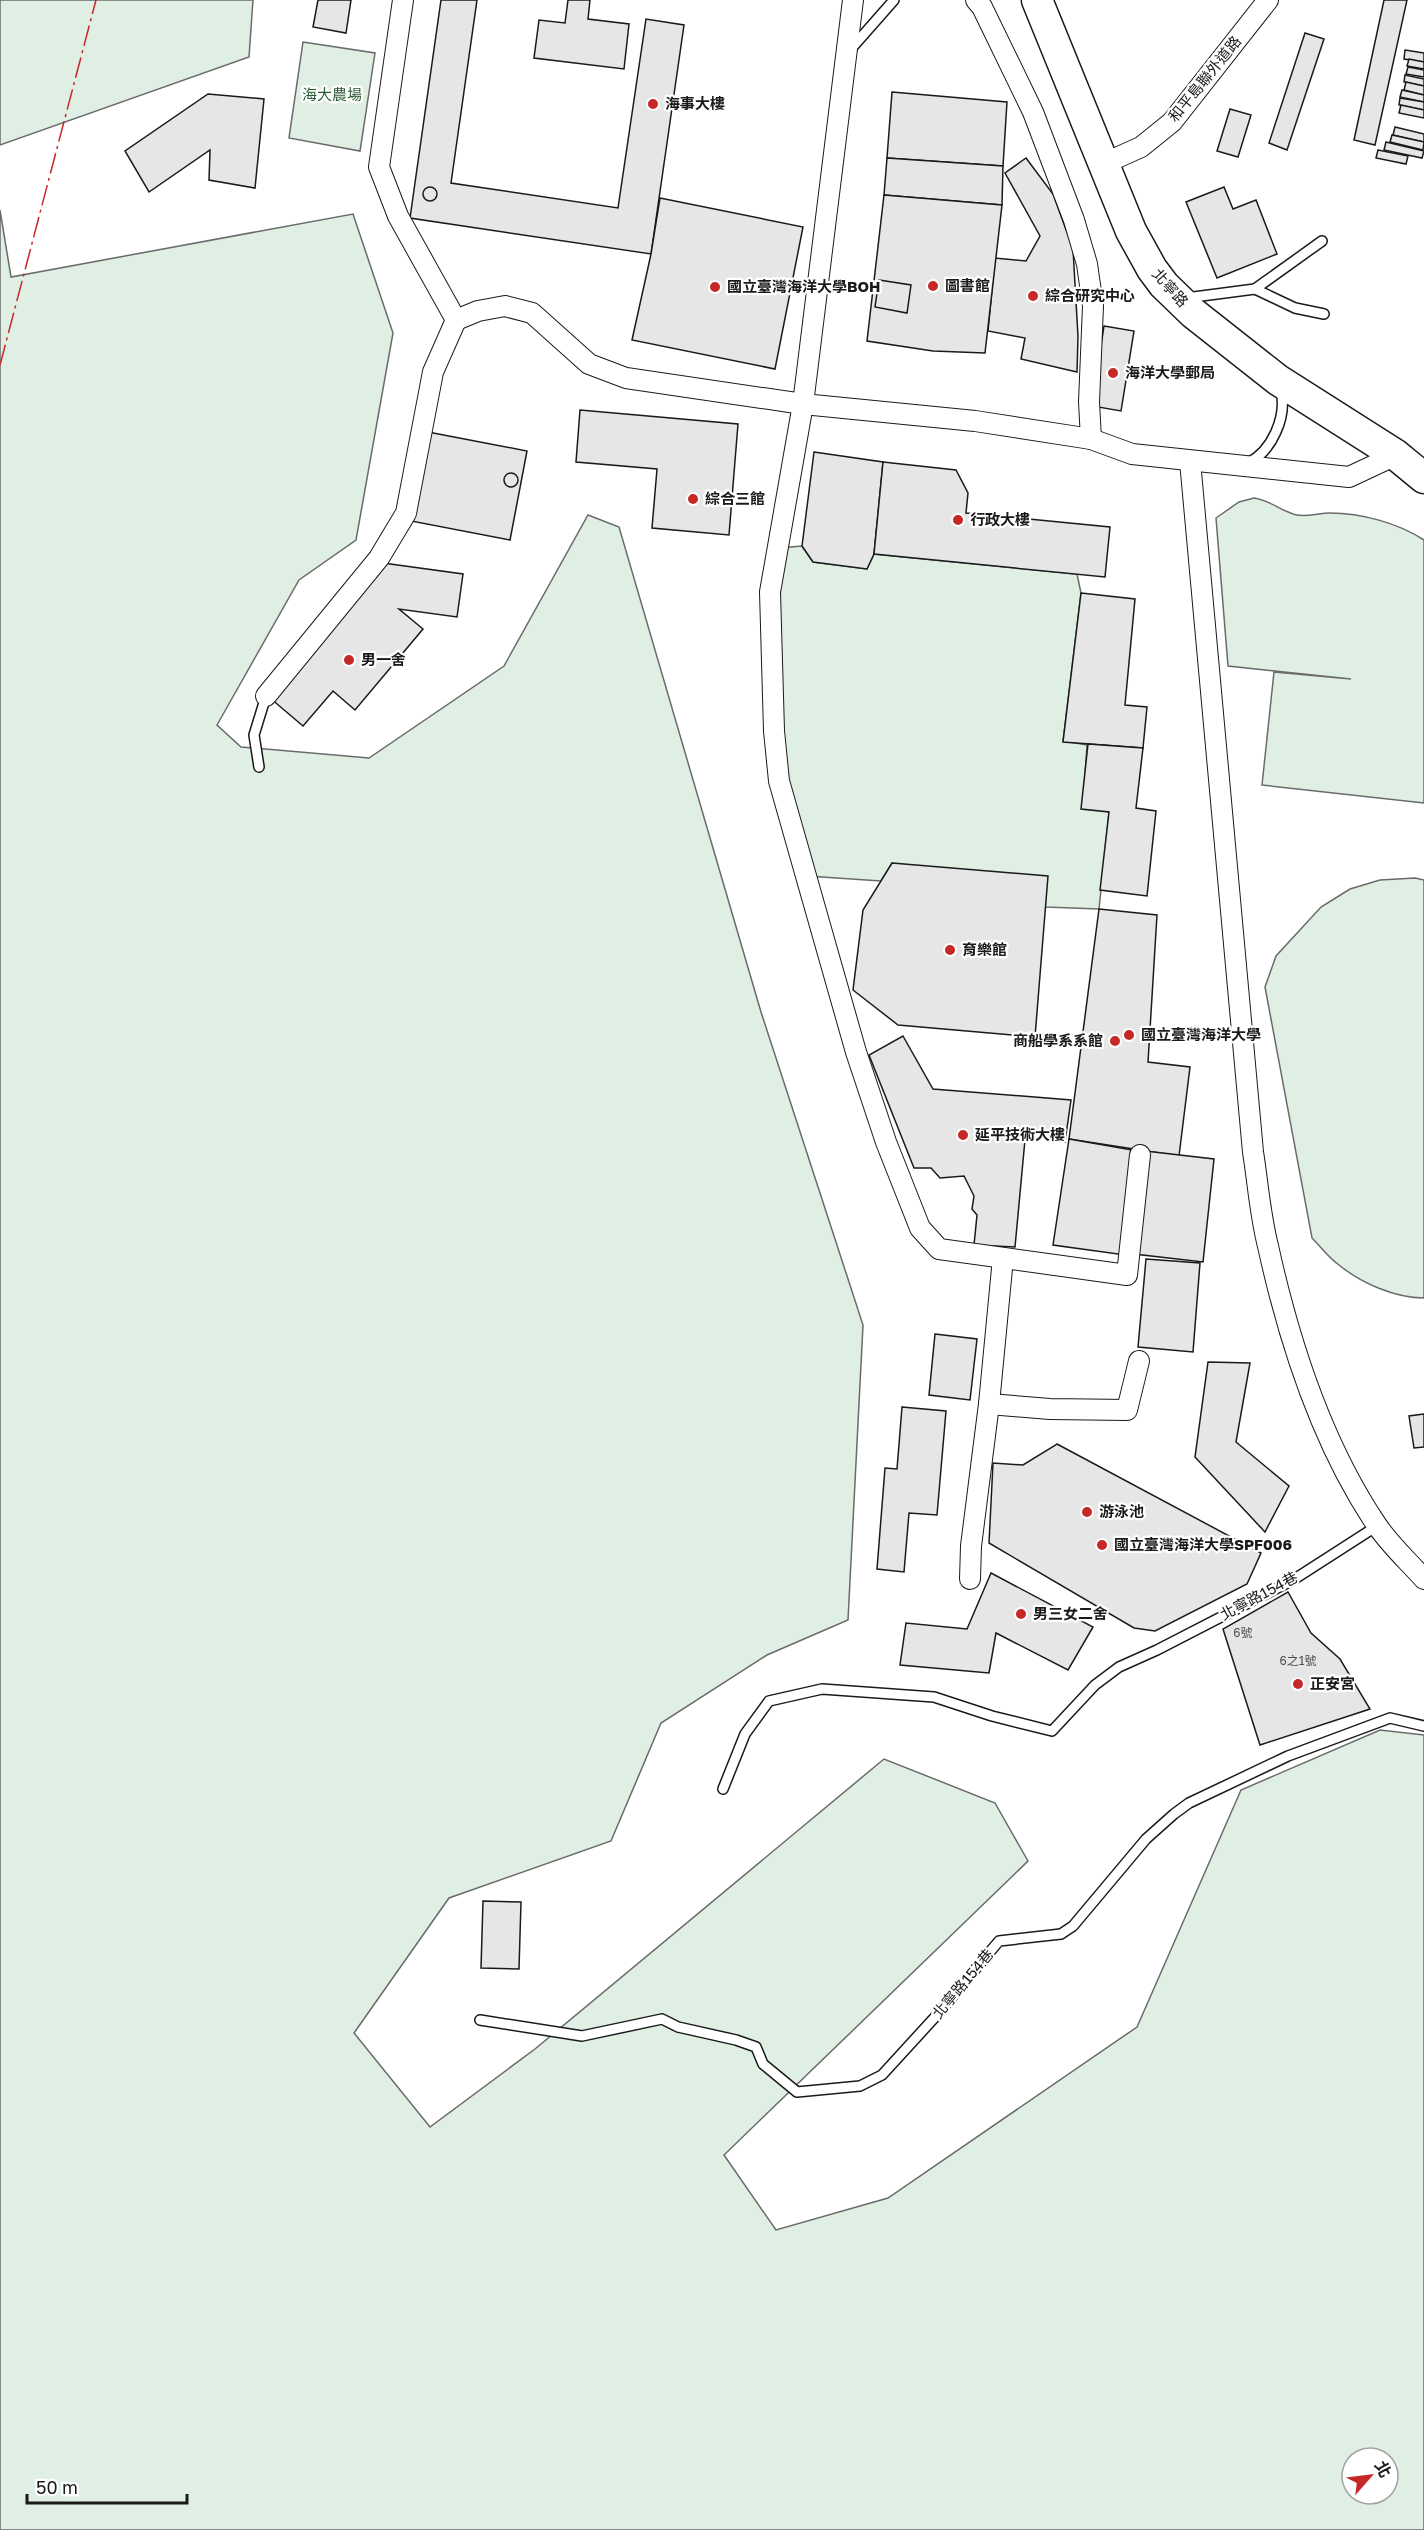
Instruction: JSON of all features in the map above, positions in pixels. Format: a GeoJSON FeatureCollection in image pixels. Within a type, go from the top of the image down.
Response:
{"type":"FeatureCollection","features":[{"type":"Feature","properties":{"kind":"main road","name":"北寧路"},"geometry":{"type":"LineString","coordinates":[[1037,0],[1103,164],[1142,252],[1152,269],[1178,299],[1278,380],[1396,455],[1424,478]]}},
{"type":"Feature","properties":{"kind":"street"},"geometry":{"type":"LineString","coordinates":[[403,0],[380,167],[398,216],[456,320]]}},
{"type":"Feature","properties":{"kind":"street"},"geometry":{"type":"LineString","coordinates":[[853,0],[803,404],[770,592],[774,731],[779,781],[856,1052],[886,1142],[920,1228],[939,1250],[1127,1275],[1140,1155]]}},
{"type":"Feature","properties":{"kind":"street"},"geometry":{"type":"LineString","coordinates":[[976,0],[1033,112],[1074,220],[1087,264],[1093,306],[1089,402],[1090,439]]}},
{"type":"Feature","properties":{"kind":"street","name":"和平島聯外道路"},"geometry":{"type":"LineString","coordinates":[[1103,164],[1142,147],[1172,122],[1268,0]]}},
{"type":"Feature","properties":{"kind":"street"},"geometry":{"type":"LineString","coordinates":[[266,696],[379,558],[406,513],[433,372],[456,320],[478,311],[505,306],[532,313],[589,364],[626,378],[803,404],[975,421],[1090,439],[1132,454],[1349,477],[1396,455]]}},
{"type":"Feature","properties":{"kind":"street"},"geometry":{"type":"LineString","coordinates":[[1190,461],[1253,1152],[1267,1244],[1289,1329],[1320,1419],[1351,1483],[1377,1526],[1424,1579]]}},
{"type":"Feature","properties":{"kind":"street"},"geometry":{"type":"LineString","coordinates":[[970,1579],[971,1546],[1003,1258]]}},
{"type":"Feature","properties":{"kind":"street"},"geometry":{"type":"LineString","coordinates":[[988,1404],[1050,1409],[1127,1410],[1139,1361]]}},
{"type":"Feature","properties":{"kind":"lane"},"geometry":{"type":"LineString","coordinates":[[846,55],[894,0]]}},
{"type":"Feature","properties":{"kind":"lane"},"geometry":{"type":"LineString","coordinates":[[1178,299],[1255,289],[1322,241]]}},
{"type":"Feature","properties":{"kind":"lane"},"geometry":{"type":"LineString","coordinates":[[1255,289],[1295,308],[1324,314]]}},
{"type":"Feature","properties":{"kind":"lane"},"geometry":{"type":"LineString","coordinates":[[1242,466],[1256,459],[1265,450],[1282,418],[1283,400],[1278,380]]}},
{"type":"Feature","properties":{"kind":"lane"},"geometry":{"type":"LineString","coordinates":[[259,767],[254,735],[266,696]]}},
{"type":"Feature","properties":{"kind":"lane","name":"北寧路154巷"},"geometry":{"type":"LineString","coordinates":[[723,1789],[745,1734],[769,1701],[822,1689],[934,1696],[992,1716],[1052,1731],[1095,1685],[1119,1667],[1293,1580],[1377,1526]]}},
{"type":"Feature","properties":{"kind":"lane","name":"北寧路154巷"},"geometry":{"type":"LineString","coordinates":[[480,2020],[582,2036],[662,2019],[678,2027],[736,2040],[756,2047],[763,2064],[797,2092],[860,2086],[882,2075],[936,2016],[999,1941],[1061,1934],[1073,1926],[1146,1839],[1189,1803],[1288,1756],[1390,1718],[1424,1726]]}},
{"type":"Feature","properties":{"kind":"green space"},"geometry":{"type":"Polygon","coordinates":[[[0,0],[253,0],[249,57],[0,145],[0,0]]]}},
{"type":"Feature","properties":{"kind":"green space","name":"海大農場"},"geometry":{"type":"Polygon","coordinates":[[[303,42],[375,53],[360,151],[289,138],[303,42]]]}},
{"type":"Feature","properties":{"kind":"green space"},"geometry":{"type":"Polygon","coordinates":[[[0,210],[11,277],[353,214],[393,333],[356,540],[299,580],[217,725],[241,747],[369,758],[504,666],[588,515],[619,527],[761,1012],[863,1325],[848,1620],[767,1655],[661,1723],[611,1841],[449,1898],[354,2033],[430,2127],[535,2049],[884,1759],[995,1803],[1028,1861],[724,2155],[776,2230],[888,2198],[1137,2027],[1241,1790],[1380,1730],[1424,1735],[1424,2530],[0,2530],[0,210]]]}},
{"type":"Feature","properties":{"kind":"green space"},"geometry":{"type":"Polygon","coordinates":[[[1254,498],[1297,515],[1342,513],[1367,517],[1391,524],[1424,540],[1424,803],[1262,785],[1274,672],[1351,679],[1228,666],[1216,518],[1239,502],[1254,498]]]}},
{"type":"Feature","properties":{"kind":"green space"},"geometry":{"type":"Polygon","coordinates":[[[802,546],[813,562],[867,569],[874,554],[1077,574],[1081,593],[1063,741],[1087,745],[1083,807],[1109,812],[1099,909],[1045,907],[892,863],[881,881],[807,876],[778,774],[780,548],[802,546]]]}},
{"type":"Feature","properties":{"kind":"green space"},"geometry":{"type":"Polygon","coordinates":[[[1415,878],[1424,880],[1424,1298],[1390,1292],[1368,1283],[1335,1262],[1312,1238],[1265,987],[1276,956],[1321,907],[1350,889],[1380,880],[1415,878]]]}},
{"type":"Feature","properties":{"kind":"building"},"geometry":{"type":"Polygon","coordinates":[[[318,0],[351,0],[346,33],[313,27],[318,0]]]}},
{"type":"Feature","properties":{"kind":"building","name":"海事大樓"},"geometry":{"type":"Polygon","coordinates":[[[441,0],[477,0],[451,183],[618,208],[646,19],[684,25],[651,254],[410,218],[441,0]]]}},
{"type":"Feature","properties":{"kind":"building"},"geometry":{"type":"Polygon","coordinates":[[[568,0],[590,0],[588,19],[629,24],[624,69],[534,58],[539,20],[565,23],[568,0]]]}},
{"type":"Feature","properties":{"kind":"building"},"geometry":{"type":"Polygon","coordinates":[[[1384,0],[1407,0],[1375,145],[1354,140],[1384,0]]]}},
{"type":"Feature","properties":{"kind":"building"},"geometry":{"type":"Polygon","coordinates":[[[1305,33],[1324,39],[1287,150],[1269,143],[1305,33]]]}},
{"type":"Feature","properties":{"kind":"building"},"geometry":{"type":"Polygon","coordinates":[[[1405,50],[1424,53],[1424,62],[1404,59],[1405,50]]]}},
{"type":"Feature","properties":{"kind":"building"},"geometry":{"type":"Polygon","coordinates":[[[1409,59],[1424,62],[1424,69],[1407,66],[1409,59]]]}},
{"type":"Feature","properties":{"kind":"building"},"geometry":{"type":"Polygon","coordinates":[[[1408,67],[1424,70],[1424,77],[1406,74],[1408,67]]]}},
{"type":"Feature","properties":{"kind":"building"},"geometry":{"type":"Polygon","coordinates":[[[1405,75],[1424,79],[1424,86],[1404,82],[1405,75]]]}},
{"type":"Feature","properties":{"kind":"building"},"geometry":{"type":"Polygon","coordinates":[[[1406,82],[1424,86],[1424,95],[1404,90],[1406,82]]]}},
{"type":"Feature","properties":{"kind":"building"},"geometry":{"type":"Polygon","coordinates":[[[1402,90],[1424,95],[1424,102],[1400,97],[1402,90]]]}},
{"type":"Feature","properties":{"kind":"building"},"geometry":{"type":"Polygon","coordinates":[[[892,92],[1007,102],[1003,166],[887,158],[892,92]]]}},
{"type":"Feature","properties":{"kind":"building"},"geometry":{"type":"Polygon","coordinates":[[[208,94],[264,99],[255,188],[209,180],[210,150],[149,192],[125,151],[208,94]]]}},
{"type":"Feature","properties":{"kind":"building"},"geometry":{"type":"Polygon","coordinates":[[[1400,98],[1424,102],[1424,110],[1399,105],[1400,98]]]}},
{"type":"Feature","properties":{"kind":"building"},"geometry":{"type":"Polygon","coordinates":[[[1401,105],[1424,110],[1424,118],[1399,113],[1401,105]]]}},
{"type":"Feature","properties":{"kind":"building"},"geometry":{"type":"Polygon","coordinates":[[[1230,109],[1251,115],[1238,157],[1217,151],[1230,109]]]}},
{"type":"Feature","properties":{"kind":"building"},"geometry":{"type":"Polygon","coordinates":[[[1395,127],[1424,134],[1424,142],[1393,135],[1395,127]]]}},
{"type":"Feature","properties":{"kind":"building"},"geometry":{"type":"Polygon","coordinates":[[[1392,135],[1424,142],[1423,150],[1390,142],[1392,135]]]}},
{"type":"Feature","properties":{"kind":"building"},"geometry":{"type":"Polygon","coordinates":[[[1386,142],[1424,151],[1422,158],[1384,150],[1386,142]]]}},
{"type":"Feature","properties":{"kind":"building"},"geometry":{"type":"Polygon","coordinates":[[[1378,150],[1408,156],[1406,164],[1376,158],[1378,150]]]}},
{"type":"Feature","properties":{"kind":"building"},"geometry":{"type":"Polygon","coordinates":[[[887,158],[1003,166],[1002,205],[884,195],[887,158]]]}},
{"type":"Feature","properties":{"kind":"building","name":"綜合研究中心"},"geometry":{"type":"Polygon","coordinates":[[[1026,158],[1053,194],[1073,249],[1078,336],[1077,372],[1021,359],[1025,338],[988,331],[995,258],[1026,261],[1040,236],[1005,173],[1026,158]]]}},
{"type":"Feature","properties":{"kind":"building"},"geometry":{"type":"Polygon","coordinates":[[[430,187],[435,189],[437,194],[435,199],[430,201],[425,199],[423,194],[425,189],[430,187]]]}},
{"type":"Feature","properties":{"kind":"building"},"geometry":{"type":"Polygon","coordinates":[[[1224,187],[1233,209],[1256,200],[1277,254],[1217,278],[1186,202],[1224,187]]]}},
{"type":"Feature","properties":{"kind":"building","name":"圖書館"},"geometry":{"type":"Polygon","coordinates":[[[884,195],[1002,205],[985,353],[933,351],[867,341],[884,195]]]}},
{"type":"Feature","properties":{"kind":"building"},"geometry":{"type":"Polygon","coordinates":[[[660,198],[803,227],[775,369],[632,340],[651,254],[660,198]]]}},
{"type":"Feature","properties":{"kind":"building"},"geometry":{"type":"Polygon","coordinates":[[[879,280],[911,285],[907,313],[875,307],[879,280]]]}},
{"type":"Feature","properties":{"kind":"building"},"geometry":{"type":"Polygon","coordinates":[[[1104,326],[1134,331],[1121,411],[1092,406],[1104,326]]]}},
{"type":"Feature","properties":{"kind":"building","name":"綜合三館"},"geometry":{"type":"Polygon","coordinates":[[[580,410],[738,424],[729,535],[652,528],[657,469],[576,462],[580,410]]]}},
{"type":"Feature","properties":{"kind":"building"},"geometry":{"type":"Polygon","coordinates":[[[428,432],[527,451],[510,540],[411,521],[428,432]]]}},
{"type":"Feature","properties":{"kind":"building"},"geometry":{"type":"Polygon","coordinates":[[[814,452],[883,462],[874,554],[867,569],[813,562],[802,546],[814,452]]]}},
{"type":"Feature","properties":{"kind":"building","name":"行政大樓"},"geometry":{"type":"Polygon","coordinates":[[[883,462],[956,470],[968,493],[966,513],[1110,527],[1105,577],[874,554],[883,462]]]}},
{"type":"Feature","properties":{"kind":"building"},"geometry":{"type":"Polygon","coordinates":[[[508,473],[514,473],[518,480],[514,487],[508,487],[504,483],[504,477],[508,473]]]}},
{"type":"Feature","properties":{"kind":"building","name":"男一舍"},"geometry":{"type":"Polygon","coordinates":[[[383,563],[463,574],[457,617],[399,609],[423,629],[355,710],[333,691],[303,726],[270,698],[383,563]]]}},
{"type":"Feature","properties":{"kind":"building"},"geometry":{"type":"Polygon","coordinates":[[[1081,593],[1135,599],[1125,705],[1147,707],[1143,748],[1063,742],[1081,593]]]}},
{"type":"Feature","properties":{"kind":"building"},"geometry":{"type":"Polygon","coordinates":[[[1088,744],[1143,748],[1136,808],[1156,811],[1147,896],[1100,890],[1109,812],[1081,809],[1088,744]]]}},
{"type":"Feature","properties":{"kind":"building","name":"育樂館"},"geometry":{"type":"Polygon","coordinates":[[[892,863],[1048,876],[1035,1037],[898,1025],[853,990],[863,910],[892,863]]]}},
{"type":"Feature","properties":{"kind":"building","name":"商船學系系館"},"geometry":{"type":"Polygon","coordinates":[[[1099,909],[1157,915],[1148,1062],[1190,1067],[1179,1156],[1069,1139],[1099,909]]]}},
{"type":"Feature","properties":{"kind":"building","name":"延平技術大樓"},"geometry":{"type":"Polygon","coordinates":[[[903,1036],[933,1089],[1071,1100],[1065,1142],[1026,1129],[1015,1247],[974,1245],[977,1215],[972,1209],[974,1196],[964,1176],[940,1178],[931,1168],[914,1168],[869,1055],[903,1036]]]}},
{"type":"Feature","properties":{"kind":"building"},"geometry":{"type":"Polygon","coordinates":[[[1069,1139],[1138,1151],[1125,1255],[1053,1245],[1069,1139]]]}},
{"type":"Feature","properties":{"kind":"building"},"geometry":{"type":"Polygon","coordinates":[[[1145,1151],[1214,1159],[1203,1262],[1134,1254],[1145,1151]]]}},
{"type":"Feature","properties":{"kind":"building"},"geometry":{"type":"Polygon","coordinates":[[[1146,1259],[1200,1263],[1193,1352],[1138,1347],[1146,1259]]]}},
{"type":"Feature","properties":{"kind":"building"},"geometry":{"type":"Polygon","coordinates":[[[935,1334],[977,1339],[970,1400],[929,1395],[935,1334]]]}},
{"type":"Feature","properties":{"kind":"building"},"geometry":{"type":"Polygon","coordinates":[[[1208,1362],[1250,1363],[1236,1442],[1289,1486],[1265,1532],[1195,1457],[1208,1362]]]}},
{"type":"Feature","properties":{"kind":"building"},"geometry":{"type":"Polygon","coordinates":[[[902,1407],[946,1411],[937,1515],[909,1513],[904,1572],[877,1569],[885,1468],[897,1469],[902,1407]]]}},
{"type":"Feature","properties":{"kind":"building"},"geometry":{"type":"Polygon","coordinates":[[[1424,1414],[1424,1447],[1414,1448],[1409,1416],[1424,1414]]]}},
{"type":"Feature","properties":{"kind":"building","name":"游泳池"},"geometry":{"type":"Polygon","coordinates":[[[1057,1444],[1261,1553],[1247,1584],[1155,1631],[1134,1628],[989,1543],[993,1463],[1023,1465],[1057,1444]]]}},
{"type":"Feature","properties":{"kind":"building","name":"男三女二舍"},"geometry":{"type":"Polygon","coordinates":[[[991,1573],[1093,1627],[1068,1670],[996,1633],[989,1673],[900,1665],[906,1623],[967,1629],[991,1573]]]}},
{"type":"Feature","properties":{"kind":"building","name":"正安宮"},"geometry":{"type":"Polygon","coordinates":[[[1288,1592],[1311,1633],[1340,1659],[1370,1709],[1260,1745],[1223,1629],[1288,1592]]]}},
{"type":"Feature","properties":{"kind":"building"},"geometry":{"type":"Polygon","coordinates":[[[483,1901],[521,1902],[519,1969],[481,1968],[483,1901]]]}},
{"type":"Feature","properties":{"kind":"power"},"geometry":{"type":"LineString","coordinates":[[0,365],[96,0]]}},
{"type":"Feature","properties":{"kind":"place","name":"海事大樓"},"geometry":{"type":"Point","coordinates":[653,104]}},
{"type":"Feature","properties":{"kind":"place","name":"圖書館"},"geometry":{"type":"Point","coordinates":[933,286]}},
{"type":"Feature","properties":{"kind":"place","name":"國立臺灣海洋大學BOH"},"geometry":{"type":"Point","coordinates":[715,287]}},
{"type":"Feature","properties":{"kind":"place","name":"綜合研究中心"},"geometry":{"type":"Point","coordinates":[1033,296]}},
{"type":"Feature","properties":{"kind":"place","name":"海洋大學郵局"},"geometry":{"type":"Point","coordinates":[1113,373]}},
{"type":"Feature","properties":{"kind":"place","name":"綜合三館"},"geometry":{"type":"Point","coordinates":[693,499]}},
{"type":"Feature","properties":{"kind":"place","name":"行政大樓"},"geometry":{"type":"Point","coordinates":[958,520]}},
{"type":"Feature","properties":{"kind":"place","name":"男一舍"},"geometry":{"type":"Point","coordinates":[349,660]}},
{"type":"Feature","properties":{"kind":"place","name":"育樂館"},"geometry":{"type":"Point","coordinates":[950,950]}},
{"type":"Feature","properties":{"kind":"place","name":"國立臺灣海洋大學"},"geometry":{"type":"Point","coordinates":[1129,1035]}},
{"type":"Feature","properties":{"kind":"place","name":"商船學系系館"},"geometry":{"type":"Point","coordinates":[1115,1041]}},
{"type":"Feature","properties":{"kind":"place","name":"延平技術大樓"},"geometry":{"type":"Point","coordinates":[963,1135]}},
{"type":"Feature","properties":{"kind":"place","name":"游泳池"},"geometry":{"type":"Point","coordinates":[1087,1512]}},
{"type":"Feature","properties":{"kind":"place","name":"國立臺灣海洋大學SPF006"},"geometry":{"type":"Point","coordinates":[1102,1545]}},
{"type":"Feature","properties":{"kind":"place","name":"男三女二舍"},"geometry":{"type":"Point","coordinates":[1021,1614]}},
{"type":"Feature","properties":{"kind":"place","name":"正安宮"},"geometry":{"type":"Point","coordinates":[1298,1684]}}]}
